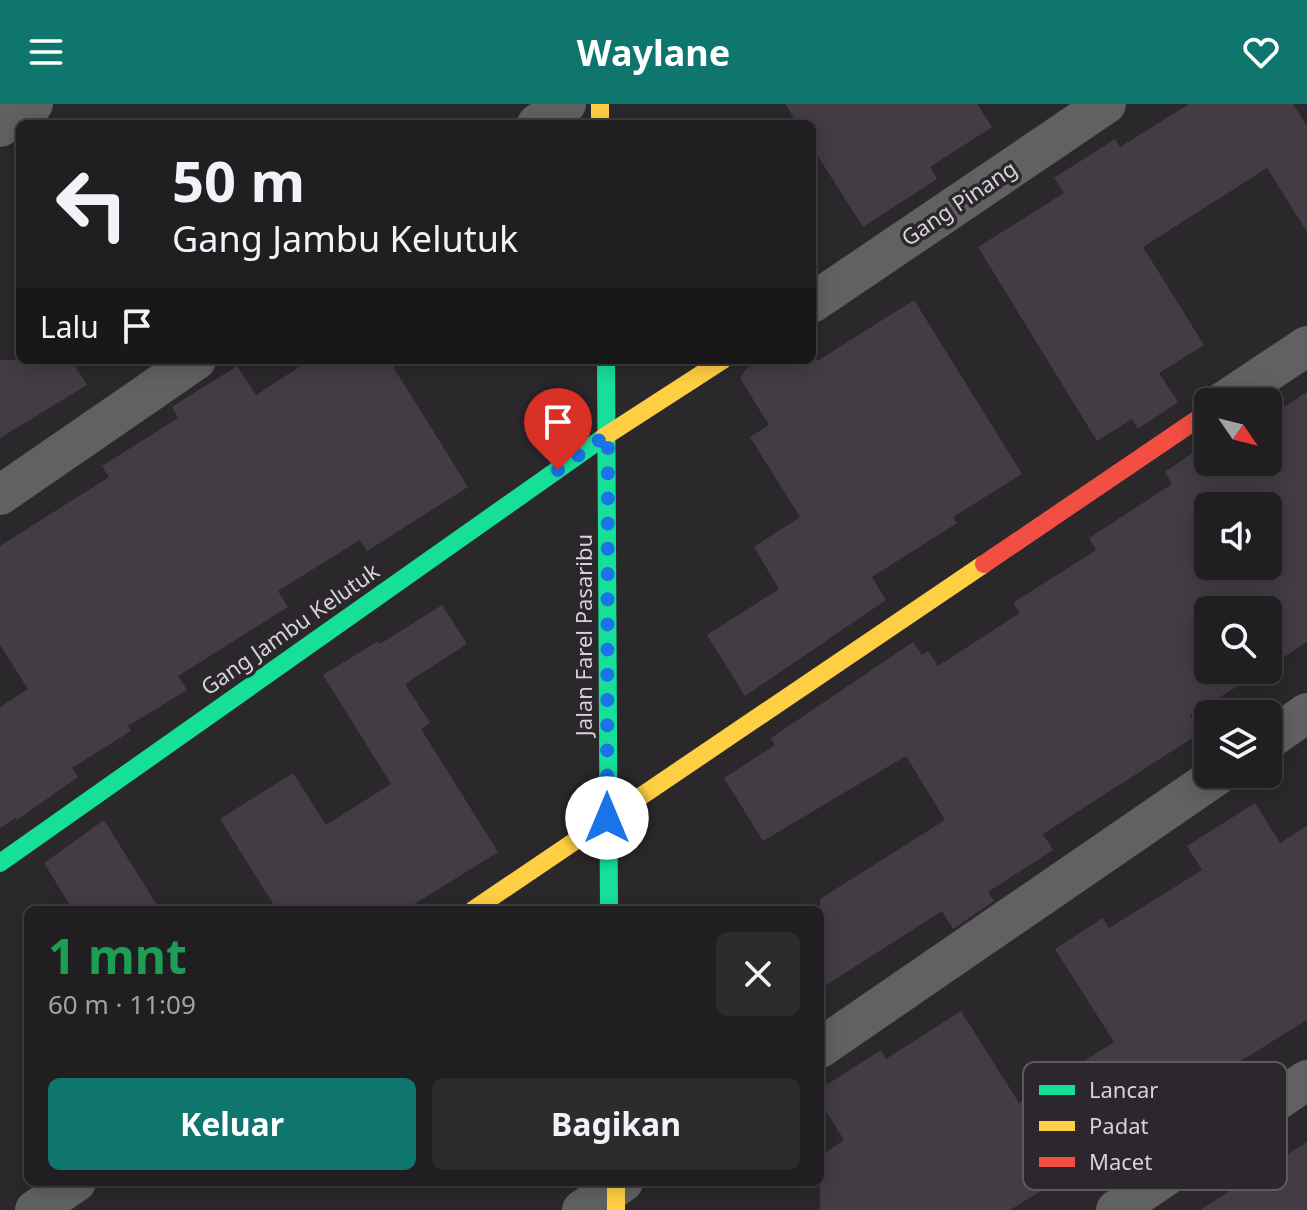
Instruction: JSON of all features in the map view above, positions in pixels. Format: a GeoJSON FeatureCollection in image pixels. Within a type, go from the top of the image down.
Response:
{"type":"FeatureCollection","features":[{"type":"Feature","properties":{"kind":"street"},"geometry":{"type":"LineString","coordinates":[[0,127],[33,104]]}},
{"type":"Feature","properties":{"kind":"street"},"geometry":{"type":"LineString","coordinates":[[543,120],[566,104]]}},
{"type":"Feature","properties":{"kind":"street","name":"Gang Pinang"},"geometry":{"type":"LineString","coordinates":[[816,300],[1106,104]]}},
{"type":"Feature","properties":{"kind":"street"},"geometry":{"type":"LineString","coordinates":[[1244,388],[1307,346]]}},
{"type":"Feature","properties":{"kind":"street"},"geometry":{"type":"LineString","coordinates":[[0,495],[190,364]]}},
{"type":"Feature","properties":{"kind":"street","name":"Jalan Farel Pasaribu"},"geometry":{"type":"LineString","coordinates":[[606,364],[609,906]]}},
{"type":"Feature","properties":{"kind":"street"},"geometry":{"type":"LineString","coordinates":[[608,434],[717,364]]}},
{"type":"Feature","properties":{"kind":"street"},"geometry":{"type":"LineString","coordinates":[[479,906],[1194,421]]}},
{"type":"Feature","properties":{"kind":"street","name":"Gang Jambu Kelutuk"},"geometry":{"type":"LineString","coordinates":[[0,863],[608,434]]}},
{"type":"Feature","properties":{"kind":"street"},"geometry":{"type":"LineString","coordinates":[[1282,730],[1307,713]]}},
{"type":"Feature","properties":{"kind":"street"},"geometry":{"type":"LineString","coordinates":[[824,1045],[1199,788]]}},
{"type":"Feature","properties":{"kind":"street"},"geometry":{"type":"LineString","coordinates":[[1287,1094],[1307,1080]]}},
{"type":"Feature","properties":{"kind":"street"},"geometry":{"type":"LineString","coordinates":[[35,1210],[70,1186]]}},
{"type":"Feature","properties":{"kind":"street"},"geometry":{"type":"LineString","coordinates":[[582,1210],[618,1190]]}},
{"type":"Feature","properties":{"kind":"street"},"geometry":{"type":"LineString","coordinates":[[1116,1210],[1145,1190]]}},
{"type":"Feature","properties":{"kind":"building"},"geometry":{"type":"Polygon","coordinates":[[[785,104],[977,104],[992,127],[930,167],[937,179],[863,227],[816,153],[816,120],[795,120],[785,104]]]}},
{"type":"Feature","properties":{"kind":"building"},"geometry":{"type":"Polygon","coordinates":[[[1189,104],[1293,104],[1307,126],[1307,232],[1267,168],[1143,247],[1204,345],[1159,373],[1178,402],[1138,429],[1132,419],[1097,441],[978,247],[1064,193],[1054,178],[1115,139],[1120,147],[1189,104]]]}},
{"type":"Feature","properties":{"kind":"building"},"geometry":{"type":"Polygon","coordinates":[[[914,300],[1022,474],[953,517],[957,523],[872,577],[886,600],[745,696],[707,635],[779,589],[754,547],[800,517],[750,437],[769,425],[740,378],[754,364],[816,364],[914,300]]]}},
{"type":"Feature","properties":{"kind":"building"},"geometry":{"type":"Polygon","coordinates":[[[0,360],[16,360],[16,364],[74,364],[87,385],[0,438],[0,360]]]}},
{"type":"Feature","properties":{"kind":"building"},"geometry":{"type":"Polygon","coordinates":[[[304,364],[391,364],[468,487],[367,551],[360,540],[278,591],[288,607],[178,676],[187,690],[128,726],[131,731],[72,768],[78,777],[17,820],[0,828],[0,707],[28,689],[0,645],[0,546],[109,477],[102,466],[178,418],[172,407],[237,366],[256,395],[304,364]]]}},
{"type":"Feature","properties":{"kind":"building"},"geometry":{"type":"Polygon","coordinates":[[[1307,392],[1307,642],[1282,658],[1282,596],[1194,596],[1194,684],[1241,684],[1215,700],[1194,700],[1194,713],[1190,716],[1194,723],[1194,737],[1043,834],[1053,850],[988,892],[994,901],[953,929],[942,911],[824,986],[824,906],[820,906],[820,899],[945,820],[906,756],[763,841],[724,778],[775,745],[771,738],[913,642],[922,655],[928,651],[938,666],[1020,613],[1013,603],[1096,550],[1089,538],[1172,484],[1165,472],[1194,452],[1194,476],[1282,476],[1282,408],[1307,392]]]}},
{"type":"Feature","properties":{"kind":"building"},"geometry":{"type":"Polygon","coordinates":[[[442,605],[467,644],[405,684],[430,723],[421,729],[498,852],[411,906],[274,906],[220,819],[293,773],[326,825],[391,784],[323,675],[378,641],[380,644],[442,605]]]}},
{"type":"Feature","properties":{"kind":"building"},"geometry":{"type":"Polygon","coordinates":[[[1255,803],[1280,843],[1307,826],[1307,1020],[1239,1062],[1083,1062],[1114,1042],[1055,949],[1103,918],[1109,928],[1202,870],[1187,846],[1255,803]]]}},
{"type":"Feature","properties":{"kind":"building"},"geometry":{"type":"Polygon","coordinates":[[[104,820],[158,906],[71,906],[44,863],[104,820]]]}},
{"type":"Feature","properties":{"kind":"building"},"geometry":{"type":"Polygon","coordinates":[[[961,1011],[1019,1103],[1023,1100],[1023,1190],[1042,1190],[1010,1210],[820,1210],[824,1153],[844,1140],[824,1108],[824,1086],[881,1050],[886,1059],[961,1011]]]}},
{"type":"Feature","properties":{"kind":"building"},"geometry":{"type":"Polygon","coordinates":[[[1307,1142],[1307,1210],[1200,1210],[1231,1190],[1287,1190],[1287,1155],[1307,1142]]]}},
{"type":"Feature","properties":{"kind":"traffic: fast"},"geometry":{"type":"LineString","coordinates":[[606,364],[609,906]]}},
{"type":"Feature","properties":{"kind":"traffic: fast"},"geometry":{"type":"LineString","coordinates":[[0,863],[604,437]]}},
{"type":"Feature","properties":{"kind":"traffic: slow"},"geometry":{"type":"LineString","coordinates":[[600,104],[600,120]]}},
{"type":"Feature","properties":{"kind":"traffic: slow"},"geometry":{"type":"LineString","coordinates":[[604,437],[717,364]]}},
{"type":"Feature","properties":{"kind":"traffic: slow"},"geometry":{"type":"LineString","coordinates":[[479,906],[984,564]]}},
{"type":"Feature","properties":{"kind":"traffic: slow"},"geometry":{"type":"LineString","coordinates":[[616,1186],[616,1210]]}},
{"type":"Feature","properties":{"kind":"traffic: jam"},"geometry":{"type":"LineString","coordinates":[[984,564],[1194,422]]}},
{"type":"Feature","properties":{"kind":"route"},"geometry":{"type":"LineString","coordinates":[[558,470],[608,434],[607,818]]}}]}
